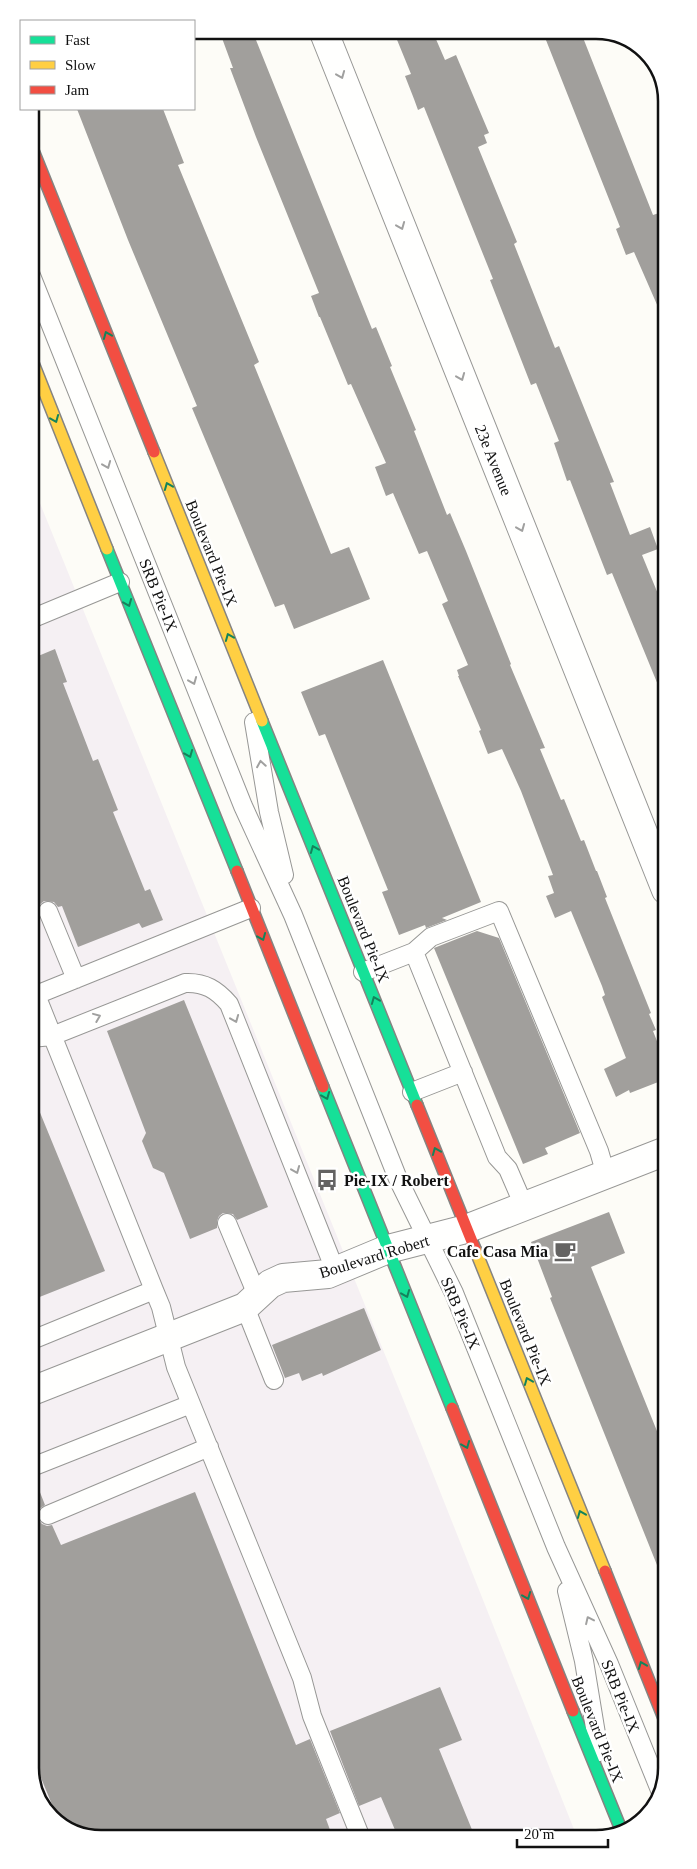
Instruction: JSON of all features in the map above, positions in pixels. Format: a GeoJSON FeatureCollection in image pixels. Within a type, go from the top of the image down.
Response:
{"type":"FeatureCollection","features":[{"type":"Feature","properties":{"kind":"main road","name":"Boulevard Pie-IX"},"geometry":{"type":"LineString","coordinates":[[39,165],[658,1704]]}},
{"type":"Feature","properties":{"kind":"main road","name":"Boulevard Pie-IX"},"geometry":{"type":"LineString","coordinates":[[39,381],[620,1826]]}},
{"type":"Feature","properties":{"kind":"street","name":"23e Avenue"},"geometry":{"type":"LineString","coordinates":[[327,39],[658,870]]}},
{"type":"Feature","properties":{"kind":"street","name":"Boulevard Robert"},"geometry":{"type":"LineString","coordinates":[[39,1388],[251,1301],[270,1284],[284,1278],[328,1274],[388,1249],[466,1229],[658,1154]]}},
{"type":"Feature","properties":{"kind":"lane","name":"SRB Pie-IX"},"geometry":{"type":"LineString","coordinates":[[39,296],[243,806],[293,914],[398,1179],[462,1311],[556,1547],[609,1664],[657,1782]]}},
{"type":"Feature","properties":{"kind":"lane"},"geometry":{"type":"LineString","coordinates":[[39,615],[120,582]]}},
{"type":"Feature","properties":{"kind":"lane","name":"SRB Pie-IX"},"geometry":{"type":"LineString","coordinates":[[247,682],[269,812],[293,914]]}},
{"type":"Feature","properties":{"kind":"lane"},"geometry":{"type":"LineString","coordinates":[[39,994],[250,908]]}},
{"type":"Feature","properties":{"kind":"lane"},"geometry":{"type":"LineString","coordinates":[[48,911],[76,979]]}},
{"type":"Feature","properties":{"kind":"lane"},"geometry":{"type":"LineString","coordinates":[[363,972],[414,952],[431,937],[499,911],[599,1151],[606,1175]]}},
{"type":"Feature","properties":{"kind":"lane"},"geometry":{"type":"LineString","coordinates":[[414,952],[497,1157],[508,1169],[524,1206]]}},
{"type":"Feature","properties":{"kind":"lane"},"geometry":{"type":"LineString","coordinates":[[39,1037],[52,1036],[178,985],[194,982],[210,986],[217,991],[229,1004],[336,1270]]}},
{"type":"Feature","properties":{"kind":"lane"},"geometry":{"type":"LineString","coordinates":[[39,1003],[154,1290],[169,1336],[176,1367],[302,1678],[312,1716],[358,1830]]}},
{"type":"Feature","properties":{"kind":"lane"},"geometry":{"type":"LineString","coordinates":[[412,1092],[462,1072]]}},
{"type":"Feature","properties":{"kind":"lane"},"geometry":{"type":"LineString","coordinates":[[228,1224],[274,1380]]}},
{"type":"Feature","properties":{"kind":"lane"},"geometry":{"type":"LineString","coordinates":[[39,1337],[154,1290]]}},
{"type":"Feature","properties":{"kind":"lane"},"geometry":{"type":"LineString","coordinates":[[39,1464],[191,1404]]}},
{"type":"Feature","properties":{"kind":"lane"},"geometry":{"type":"LineString","coordinates":[[48,1514],[209,1447]]}},
{"type":"Feature","properties":{"kind":"lane","name":"SRB Pie-IX"},"geometry":{"type":"LineString","coordinates":[[556,1547],[584,1661],[605,1790]]}},
{"type":"Feature","properties":{"kind":"shaded area"},"geometry":{"type":"Polygon","coordinates":[[[39,501],[420,1441],[574,1830],[97,1830],[77,1826],[60,1815],[45,1796],[39,1776],[39,501]]]}},
{"type":"Feature","properties":{"kind":"building"},"geometry":{"type":"Polygon","coordinates":[[[222,39],[256,39],[372,329],[376,327],[392,366],[390,367],[416,430],[414,431],[447,515],[450,513],[545,748],[540,749],[561,800],[564,799],[581,841],[584,840],[597,871],[607,897],[605,898],[656,1030],[653,1031],[658,1044],[658,1082],[630,1093],[629,1090],[616,1097],[604,1069],[626,1058],[602,997],[605,995],[602,986],[571,911],[555,918],[546,896],[554,893],[548,876],[553,875],[521,791],[502,749],[488,754],[479,731],[481,730],[458,676],[457,670],[468,665],[442,604],[448,601],[427,551],[419,554],[393,493],[386,496],[375,467],[386,463],[351,384],[348,385],[319,317],[311,296],[319,293],[256,137],[230,68],[233,68],[222,39]]]}},
{"type":"Feature","properties":{"kind":"building"},"geometry":{"type":"Polygon","coordinates":[[[397,39],[436,39],[445,60],[456,55],[489,133],[484,135],[487,143],[478,147],[517,242],[514,244],[555,348],[559,346],[614,482],[610,483],[630,535],[650,527],[658,549],[642,555],[658,594],[658,685],[612,573],[607,575],[570,480],[567,481],[554,443],[559,441],[536,383],[531,385],[490,280],[493,279],[424,107],[418,110],[405,76],[411,74],[397,39]]]}},
{"type":"Feature","properties":{"kind":"building"},"geometry":{"type":"Polygon","coordinates":[[[546,39],[584,39],[653,215],[658,213],[658,307],[634,252],[626,255],[616,229],[620,227],[546,39]]]}},
{"type":"Feature","properties":{"kind":"building"},"geometry":{"type":"Polygon","coordinates":[[[77,110],[163,110],[184,163],[178,165],[259,362],[254,365],[331,554],[349,547],[370,599],[294,629],[284,604],[275,607],[192,408],[197,406],[128,240],[77,110]]]}},
{"type":"Feature","properties":{"kind":"building"},"geometry":{"type":"Polygon","coordinates":[[[55,649],[67,682],[63,683],[93,761],[98,759],[118,810],[113,812],[145,891],[150,889],[163,920],[142,928],[139,923],[78,947],[62,906],[58,907],[54,902],[44,901],[39,905],[39,656],[55,649]]]}},
{"type":"Feature","properties":{"kind":"building"},"geometry":{"type":"Polygon","coordinates":[[[383,660],[481,902],[442,918],[447,920],[426,928],[425,925],[399,935],[382,892],[388,890],[325,734],[319,736],[301,692],[383,660]]]}},
{"type":"Feature","properties":{"kind":"building"},"geometry":{"type":"Polygon","coordinates":[[[477,931],[499,938],[580,1133],[545,1148],[548,1154],[523,1164],[434,948],[477,931]]]}},
{"type":"Feature","properties":{"kind":"building"},"geometry":{"type":"Polygon","coordinates":[[[184,1000],[268,1207],[237,1220],[233,1214],[223,1213],[217,1221],[217,1228],[190,1239],[164,1173],[153,1168],[142,1141],[146,1133],[107,1031],[184,1000]]]}},
{"type":"Feature","properties":{"kind":"building"},"geometry":{"type":"Polygon","coordinates":[[[39,1110],[105,1271],[39,1297],[39,1110]]]}},
{"type":"Feature","properties":{"kind":"building"},"geometry":{"type":"Polygon","coordinates":[[[609,1212],[625,1253],[591,1267],[658,1434],[658,1568],[550,1298],[552,1297],[531,1242],[609,1212]]]}},
{"type":"Feature","properties":{"kind":"building"},"geometry":{"type":"Polygon","coordinates":[[[364,1308],[381,1350],[323,1376],[322,1373],[302,1381],[299,1373],[285,1378],[272,1345],[364,1308]]]}},
{"type":"Feature","properties":{"kind":"building"},"geometry":{"type":"Polygon","coordinates":[[[39,1490],[45,1505],[39,1509],[39,1490]]]}},
{"type":"Feature","properties":{"kind":"building"},"geometry":{"type":"Polygon","coordinates":[[[195,1492],[296,1745],[310,1739],[340,1813],[326,1819],[330,1830],[97,1830],[77,1826],[66,1820],[54,1809],[39,1773],[39,1520],[47,1526],[52,1525],[61,1545],[195,1492]]]}},
{"type":"Feature","properties":{"kind":"building"},"geometry":{"type":"Polygon","coordinates":[[[440,1687],[462,1740],[439,1749],[472,1830],[395,1830],[381,1797],[359,1806],[330,1731],[440,1687]]]}},
{"type":"Feature","properties":{"kind":"traffic: fast"},"geometry":{"type":"LineString","coordinates":[[107,549],[237,871]]}},
{"type":"Feature","properties":{"kind":"traffic: fast"},"geometry":{"type":"LineString","coordinates":[[262,721],[417,1105]]}},
{"type":"Feature","properties":{"kind":"traffic: fast"},"geometry":{"type":"LineString","coordinates":[[323,1087],[452,1408]]}},
{"type":"Feature","properties":{"kind":"traffic: fast"},"geometry":{"type":"LineString","coordinates":[[573,1711],[620,1826]]}},
{"type":"Feature","properties":{"kind":"traffic: slow"},"geometry":{"type":"LineString","coordinates":[[39,378],[107,549]]}},
{"type":"Feature","properties":{"kind":"traffic: slow"},"geometry":{"type":"LineString","coordinates":[[154,452],[262,721]]}},
{"type":"Feature","properties":{"kind":"traffic: slow"},"geometry":{"type":"LineString","coordinates":[[475,1249],[605,1571]]}},
{"type":"Feature","properties":{"kind":"traffic: jam"},"geometry":{"type":"LineString","coordinates":[[39,165],[154,452]]}},
{"type":"Feature","properties":{"kind":"traffic: jam"},"geometry":{"type":"LineString","coordinates":[[237,871],[323,1087]]}},
{"type":"Feature","properties":{"kind":"traffic: jam"},"geometry":{"type":"LineString","coordinates":[[417,1105],[475,1249]]}},
{"type":"Feature","properties":{"kind":"traffic: jam"},"geometry":{"type":"LineString","coordinates":[[452,1408],[573,1711]]}},
{"type":"Feature","properties":{"kind":"traffic: jam"},"geometry":{"type":"LineString","coordinates":[[605,1571],[658,1704]]}},
{"type":"Feature","properties":{"kind":"place","name":"Pie-IX / Robert"},"geometry":{"type":"Point","coordinates":[327,1180]}},
{"type":"Feature","properties":{"kind":"place","name":"Cafe Casa Mia"},"geometry":{"type":"Point","coordinates":[565,1251]}}]}
